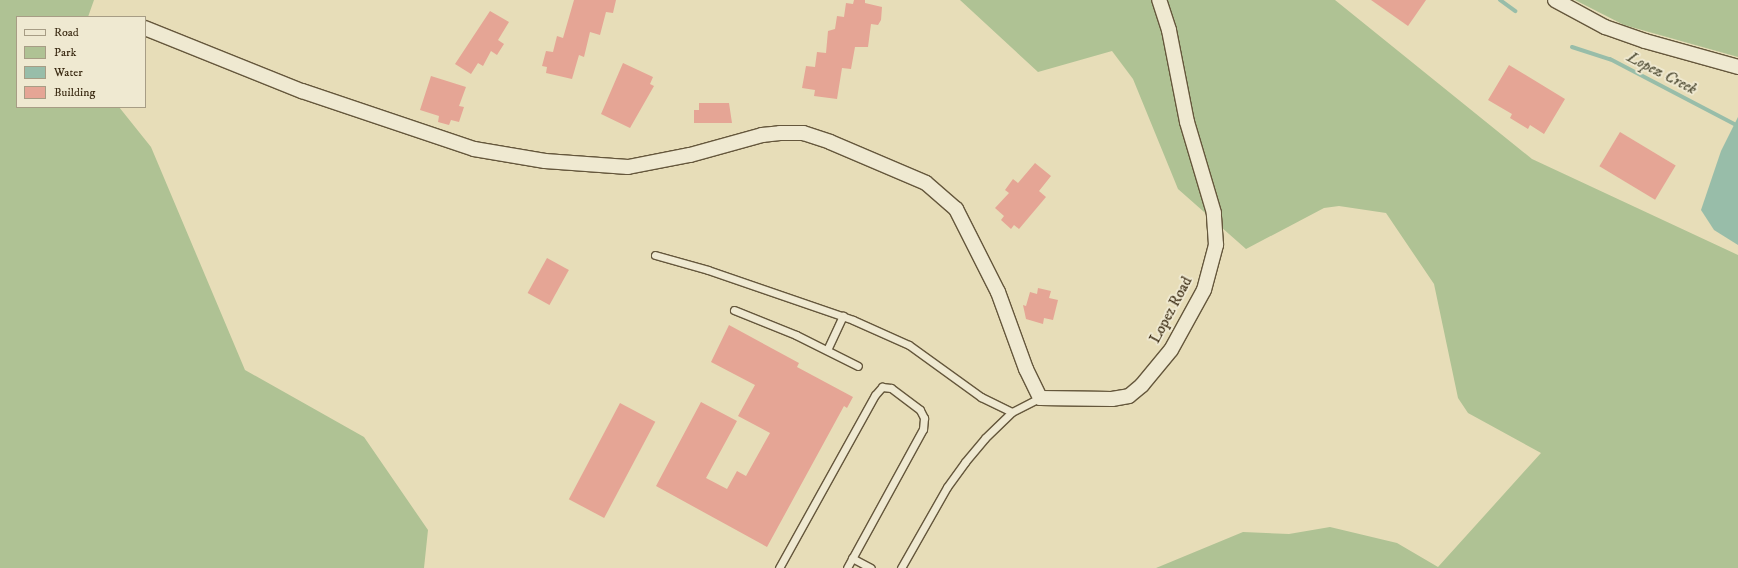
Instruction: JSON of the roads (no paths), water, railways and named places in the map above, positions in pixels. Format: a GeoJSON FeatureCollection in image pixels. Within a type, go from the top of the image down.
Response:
{"type":"FeatureCollection","features":[{"type":"Feature","properties":{"kind":"street","name":"Lopez Road"},"geometry":{"type":"LineString","coordinates":[[1040,398],[1112,399],[1129,396],[1142,385],[1171,350],[1204,290],[1216,245],[1214,213],[1186,122],[1172,43],[1159,0]]}},
{"type":"Feature","properties":{"kind":"street"},"geometry":{"type":"LineString","coordinates":[[1555,0],[1605,27],[1645,41],[1738,67]]}},
{"type":"Feature","properties":{"kind":"street"},"geometry":{"type":"LineString","coordinates":[[146,28],[302,91],[474,149],[545,162],[628,167],[690,155],[762,136],[780,133],[803,133],[838,145],[926,183],[956,209],[998,292],[1026,369],[1040,398]]}},
{"type":"Feature","properties":{"kind":"lane"},"geometry":{"type":"LineString","coordinates":[[655,255],[708,270],[843,316],[909,345],[981,397],[1012,412]]}},
{"type":"Feature","properties":{"kind":"lane"},"geometry":{"type":"LineString","coordinates":[[734,310],[827,350],[858,366]]}},
{"type":"Feature","properties":{"kind":"lane"},"geometry":{"type":"LineString","coordinates":[[827,350],[843,316]]}},
{"type":"Feature","properties":{"kind":"lane"},"geometry":{"type":"LineString","coordinates":[[780,568],[875,395],[882,388],[891,388],[920,410],[924,418],[923,429],[847,568]]}},
{"type":"Feature","properties":{"kind":"lane"},"geometry":{"type":"LineString","coordinates":[[901,568],[947,487],[964,462],[984,438],[1012,412],[1040,398]]}},
{"type":"Feature","properties":{"kind":"lane"},"geometry":{"type":"LineString","coordinates":[[852,558],[871,568]]}},
{"type":"Feature","properties":{"kind":"water"},"geometry":{"type":"Polygon","coordinates":[[[1738,117],[1738,245],[1714,230],[1701,210],[1721,151],[1738,117]]]}},
{"type":"Feature","properties":{"kind":"waterway","name":"Lopez Creek"},"geometry":{"type":"LineString","coordinates":[[1500,0],[1515,11]]}},
{"type":"Feature","properties":{"kind":"waterway","name":"Lopez Creek"},"geometry":{"type":"LineString","coordinates":[[1572,47],[1610,59],[1738,126]]}}]}
